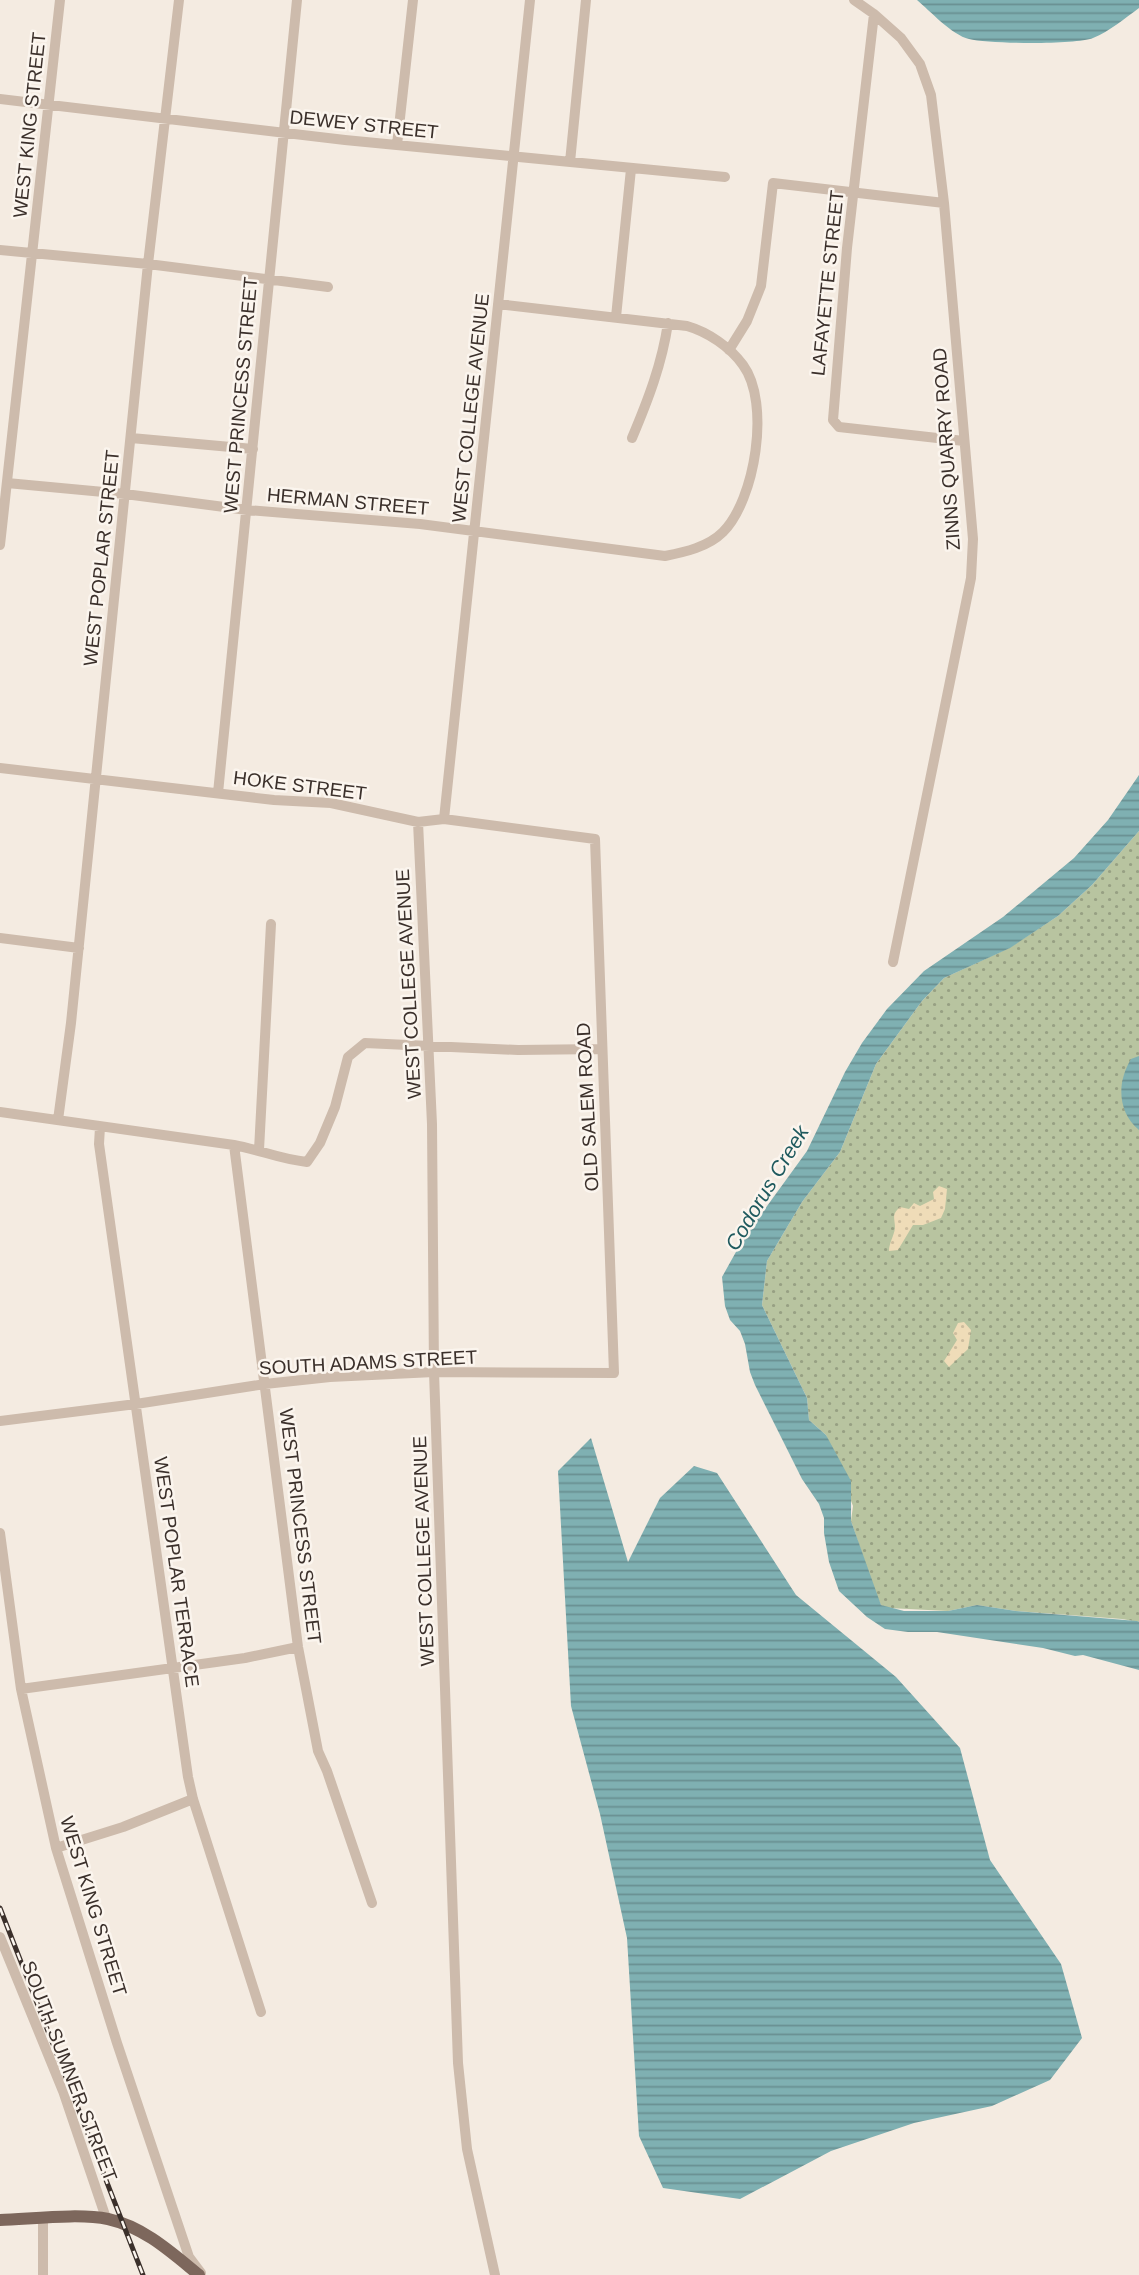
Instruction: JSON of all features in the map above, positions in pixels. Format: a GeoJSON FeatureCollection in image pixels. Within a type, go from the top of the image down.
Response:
{"type":"FeatureCollection","features":[{"type":"Feature","properties":{"kind":"main road"},"geometry":{"type":"LineString","coordinates":[[0,2220],[106,2218],[136,2229],[159,2242],[201,2275]]}},
{"type":"Feature","properties":{"kind":"street","name":"WEST KING STREET"},"geometry":{"type":"LineString","coordinates":[[0,545],[60,0]]}},
{"type":"Feature","properties":{"kind":"street","name":"WEST POPLAR STREET"},"geometry":{"type":"LineString","coordinates":[[58,1120],[79,948],[148,264],[179,0]]}},
{"type":"Feature","properties":{"kind":"street","name":"WEST PRINCESS STREET"},"geometry":{"type":"LineString","coordinates":[[218,793],[297,0]]}},
{"type":"Feature","properties":{"kind":"street"},"geometry":{"type":"LineString","coordinates":[[397,145],[413,0]]}},
{"type":"Feature","properties":{"kind":"street","name":"WEST COLLEGE AVENUE"},"geometry":{"type":"LineString","coordinates":[[444,819],[530,0]]}},
{"type":"Feature","properties":{"kind":"street"},"geometry":{"type":"LineString","coordinates":[[570,162],[586,0]]}},
{"type":"Feature","properties":{"kind":"street","name":"ZINNS QUARRY ROAD"},"geometry":{"type":"LineString","coordinates":[[854,0],[874,13],[901,38],[920,64],[931,95],[944,203],[973,539],[971,578],[892,962]]}},
{"type":"Feature","properties":{"kind":"street","name":"LAFAYETTE STREET"},"geometry":{"type":"LineString","coordinates":[[874,13],[853,192],[832,420],[839,427],[964,441]]}},
{"type":"Feature","properties":{"kind":"street","name":"DEWEY STREET"},"geometry":{"type":"LineString","coordinates":[[0,99],[513,158],[725,177]]}},
{"type":"Feature","properties":{"kind":"street"},"geometry":{"type":"LineString","coordinates":[[616,317],[631,169]]}},
{"type":"Feature","properties":{"kind":"street"},"geometry":{"type":"LineString","coordinates":[[498,304],[668,323],[704,331],[729,350],[747,321],[761,286],[773,183],[944,203]]}},
{"type":"Feature","properties":{"kind":"street"},"geometry":{"type":"LineString","coordinates":[[0,250],[148,264],[328,287]]}},
{"type":"Feature","properties":{"kind":"street"},"geometry":{"type":"LineString","coordinates":[[632,438],[655,383],[668,323]]}},
{"type":"Feature","properties":{"kind":"street","name":"HERMAN STREET"},"geometry":{"type":"LineString","coordinates":[[7,483],[247,510],[421,524],[664,556],[686,552],[722,533],[737,514],[746,494],[758,418],[756,402],[744,366],[729,350]]}},
{"type":"Feature","properties":{"kind":"street"},"geometry":{"type":"LineString","coordinates":[[131,438],[253,449]]}},
{"type":"Feature","properties":{"kind":"street","name":"HOKE STREET"},"geometry":{"type":"LineString","coordinates":[[0,768],[331,803],[418,822],[444,819],[595,839]]}},
{"type":"Feature","properties":{"kind":"street","name":"WEST COLLEGE AVENUE"},"geometry":{"type":"LineString","coordinates":[[418,822],[432,1124],[434,1372],[458,2063],[467,2149],[495,2275]]}},
{"type":"Feature","properties":{"kind":"street","name":"OLD SALEM ROAD"},"geometry":{"type":"LineString","coordinates":[[595,839],[614,1373]]}},
{"type":"Feature","properties":{"kind":"street"},"geometry":{"type":"LineString","coordinates":[[259,1150],[271,924]]}},
{"type":"Feature","properties":{"kind":"street"},"geometry":{"type":"LineString","coordinates":[[0,938],[79,948]]}},
{"type":"Feature","properties":{"kind":"street"},"geometry":{"type":"LineString","coordinates":[[0,1112],[234,1145],[259,1150],[281,1160],[307,1162],[320,1143],[330,1119],[348,1057],[365,1044],[427,1048],[601,1049]]}},
{"type":"Feature","properties":{"kind":"street","name":"WEST POPLAR TERRACE"},"geometry":{"type":"LineString","coordinates":[[100,1127],[99,1144],[193,1800],[261,2012]]}},
{"type":"Feature","properties":{"kind":"street","name":"WEST PRINCESS STREET"},"geometry":{"type":"LineString","coordinates":[[234,1145],[299,1647],[318,1751],[372,1903]]}},
{"type":"Feature","properties":{"kind":"street","name":"SOUTH ADAMS STREET"},"geometry":{"type":"LineString","coordinates":[[0,1421],[265,1384],[434,1372],[614,1373]]}},
{"type":"Feature","properties":{"kind":"street","name":"WEST KING STREET"},"geometry":{"type":"LineString","coordinates":[[0,1533],[21,1689],[56,1848],[117,2043],[189,2257],[201,2275]]}},
{"type":"Feature","properties":{"kind":"street"},"geometry":{"type":"LineString","coordinates":[[21,1689],[245,1658],[299,1647]]}},
{"type":"Feature","properties":{"kind":"street"},"geometry":{"type":"LineString","coordinates":[[56,1848],[123,1827],[193,1800]]}},
{"type":"Feature","properties":{"kind":"street","name":"SOUTH SUMNER STREET"},"geometry":{"type":"LineString","coordinates":[[0,1937],[63,2091],[106,2218]]}},
{"type":"Feature","properties":{"kind":"street"},"geometry":{"type":"LineString","coordinates":[[43,2219],[43,2275]]}},
{"type":"Feature","properties":{"kind":"green space"},"geometry":{"type":"Polygon","coordinates":[[[1139,831],[1139,1622],[977,1605],[948,1611],[888,1608],[881,1605],[878,1599],[851,1521],[853,1506],[826,1435],[809,1420],[807,1398],[762,1305],[767,1261],[802,1202],[840,1152],[876,1064],[922,1001],[944,978],[1009,948],[1058,916],[1092,885],[1139,831]]]}},
{"type":"Feature","properties":{"kind":"sand"},"geometry":{"type":"Polygon","coordinates":[[[939,1186],[947,1189],[941,1218],[923,1225],[913,1225],[898,1250],[889,1251],[897,1210],[900,1207],[909,1209],[914,1203],[920,1206],[934,1199],[933,1192],[939,1186]]]}},
{"type":"Feature","properties":{"kind":"sand"},"geometry":{"type":"Polygon","coordinates":[[[964,1322],[971,1330],[968,1349],[949,1367],[944,1361],[957,1340],[953,1333],[958,1323],[964,1322]]]}},
{"type":"Feature","properties":{"kind":"water"},"geometry":{"type":"Polygon","coordinates":[[[917,0],[1139,0],[1139,8],[1093,38],[1069,42],[1012,43],[962,37],[917,0]]]}},
{"type":"Feature","properties":{"kind":"water"},"geometry":{"type":"Polygon","coordinates":[[[1139,775],[1139,831],[1092,885],[1058,916],[1010,948],[944,978],[922,1001],[876,1064],[840,1152],[802,1202],[767,1261],[762,1305],[807,1398],[809,1420],[826,1435],[851,1481],[851,1521],[881,1605],[904,1611],[948,1611],[977,1605],[1137,1621],[1139,1670],[1083,1655],[1075,1656],[1043,1648],[937,1632],[885,1629],[867,1617],[839,1591],[829,1562],[824,1518],[819,1504],[802,1479],[755,1385],[745,1344],[725,1306],[722,1277],[751,1225],[807,1151],[845,1072],[887,1009],[924,971],[1003,917],[1074,858],[1108,820],[1139,775]]]}},
{"type":"Feature","properties":{"kind":"water"},"geometry":{"type":"Polygon","coordinates":[[[1139,1056],[1139,1130],[1126,1115],[1122,1087],[1126,1068],[1131,1059],[1139,1056]]]}},
{"type":"Feature","properties":{"kind":"water"},"geometry":{"type":"Polygon","coordinates":[[[591,1438],[628,1562],[660,1498],[694,1466],[717,1473],[796,1595],[896,1677],[960,1748],[990,1860],[1061,1964],[1082,2038],[1050,2080],[992,2106],[914,2123],[831,2151],[740,2199],[663,2188],[639,2136],[627,1938],[600,1814],[571,1706],[558,1471],[591,1438]]]}},
{"type":"Feature","properties":{"kind":"railway"},"geometry":{"type":"LineString","coordinates":[[0,1908],[143,2275]]}},
{"type":"Feature","properties":{"kind":"water label","name":"Codorus Creek"},"geometry":{"type":"Point","coordinates":[767,1188]}}]}
